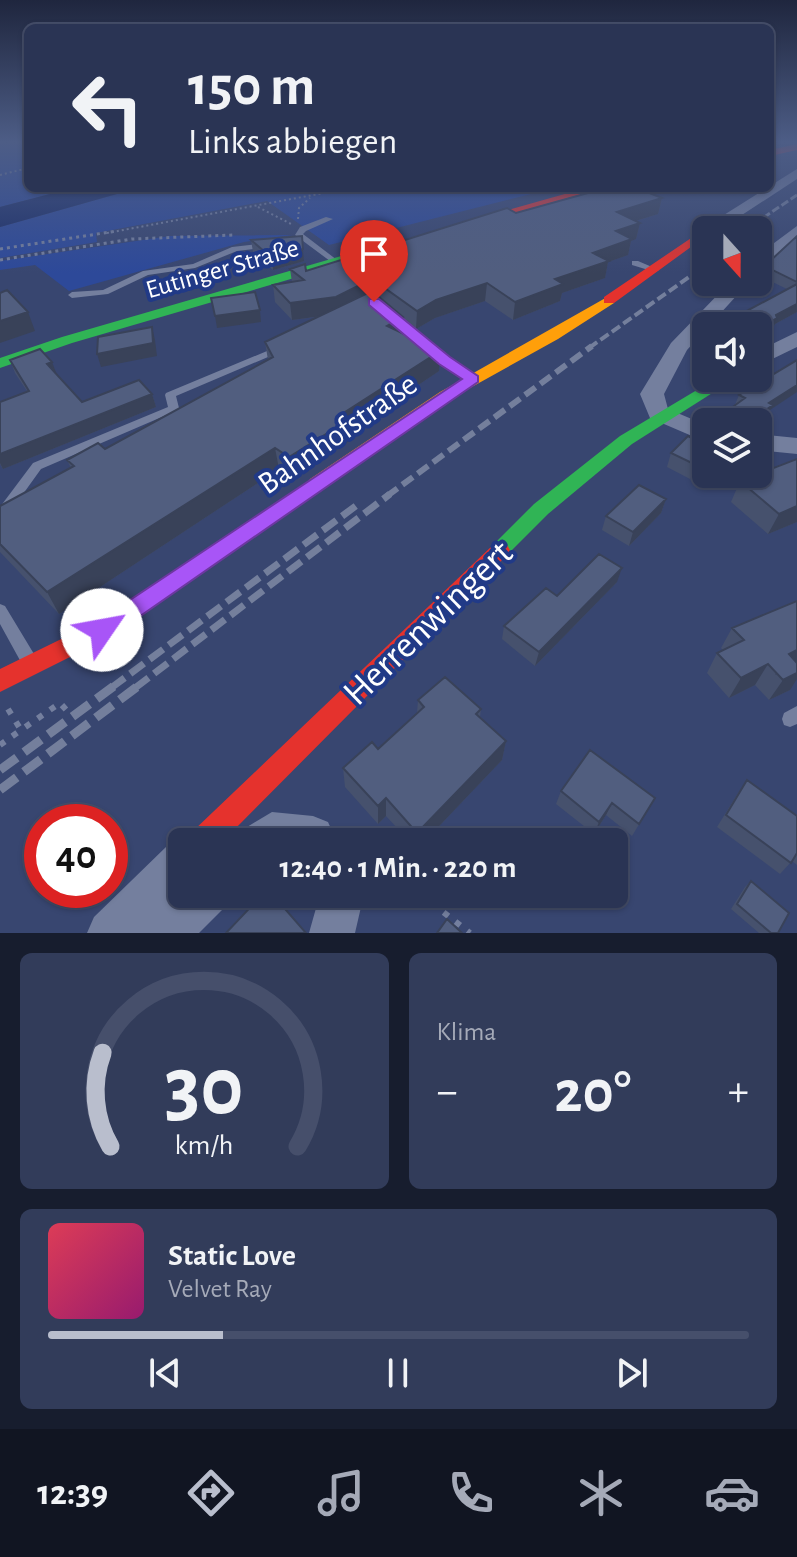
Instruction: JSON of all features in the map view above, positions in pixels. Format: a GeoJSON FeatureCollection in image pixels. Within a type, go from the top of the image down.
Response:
{"type":"FeatureCollection","features":[{"type":"Feature","properties":{"kind":"street"},"geometry":{"type":"LineString","coordinates":[[440,232],[584,192]]}},
{"type":"Feature","properties":{"kind":"street","name":"Bahnhofstraße"},"geometry":{"type":"LineString","coordinates":[[730,216],[768,192]]}},
{"type":"Feature","properties":{"kind":"street"},"geometry":{"type":"LineString","coordinates":[[772,252],[797,231]]}},
{"type":"Feature","properties":{"kind":"street","name":"Bahnhofstraße"},"geometry":{"type":"LineString","coordinates":[[0,681],[102,630],[148,601],[473,379],[553,336],[692,242]]}},
{"type":"Feature","properties":{"kind":"street","name":"Eutinger Straße"},"geometry":{"type":"LineString","coordinates":[[0,363],[67,340],[379,249]]}},
{"type":"Feature","properties":{"kind":"street"},"geometry":{"type":"LineString","coordinates":[[692,428],[658,413],[652,394],[678,347],[727,296]]}},
{"type":"Feature","properties":{"kind":"street"},"geometry":{"type":"LineString","coordinates":[[772,352],[797,338]]}},
{"type":"Feature","properties":{"kind":"street","name":"Herrenwingert"},"geometry":{"type":"LineString","coordinates":[[216,828],[541,509],[585,471],[663,416],[704,392]]}},
{"type":"Feature","properties":{"kind":"street"},"geometry":{"type":"LineString","coordinates":[[772,443],[797,446]]}},
{"type":"Feature","properties":{"kind":"street"},"geometry":{"type":"LineString","coordinates":[[124,919],[168,875]]}},
{"type":"Feature","properties":{"kind":"street"},"geometry":{"type":"LineString","coordinates":[[124,919],[172,928],[193,908]]}},
{"type":"Feature","properties":{"kind":"street"},"geometry":{"type":"LineString","coordinates":[[332,933],[338,908]]}},
{"type":"Feature","properties":{"kind":"lane"},"geometry":{"type":"LineString","coordinates":[[329,219],[303,229],[299,235],[300,241],[334,262]]}},
{"type":"Feature","properties":{"kind":"lane"},"geometry":{"type":"LineString","coordinates":[[72,295],[105,292],[146,273],[195,266],[235,249],[282,244]]}},
{"type":"Feature","properties":{"kind":"lane"},"geometry":{"type":"LineString","coordinates":[[635,263],[655,270]]}},
{"type":"Feature","properties":{"kind":"lane"},"geometry":{"type":"LineString","coordinates":[[386,312],[444,360],[473,379]]}},
{"type":"Feature","properties":{"kind":"lane"},"geometry":{"type":"LineString","coordinates":[[0,516],[37,466],[174,408],[170,395],[287,346]]}},
{"type":"Feature","properties":{"kind":"lane"},"geometry":{"type":"LineString","coordinates":[[0,610],[32,666]]}},
{"type":"Feature","properties":{"kind":"path"},"geometry":{"type":"LineString","coordinates":[[0,249],[88,237],[330,192]]}},
{"type":"Feature","properties":{"kind":"path"},"geometry":{"type":"LineString","coordinates":[[248,207],[265,208],[297,227],[299,208],[315,195]]}},
{"type":"Feature","properties":{"kind":"path"},"geometry":{"type":"LineString","coordinates":[[0,260],[132,239],[239,235]]}},
{"type":"Feature","properties":{"kind":"path"},"geometry":{"type":"LineString","coordinates":[[0,696],[21,730]]}},
{"type":"Feature","properties":{"kind":"path"},"geometry":{"type":"LineString","coordinates":[[0,745],[60,703],[69,713]]}},
{"type":"Feature","properties":{"kind":"path"},"geometry":{"type":"LineString","coordinates":[[438,908],[470,933]]}},
{"type":"Feature","properties":{"kind":"shaded area"},"geometry":{"type":"Polygon","coordinates":[[[0,187],[24,187],[24,192],[58,192],[0,207],[0,187]]]}},
{"type":"Feature","properties":{"kind":"shaded area"},"geometry":{"type":"Polygon","coordinates":[[[58,192],[124,192],[0,227],[0,207],[58,192]]]}},
{"type":"Feature","properties":{"kind":"shaded area"},"geometry":{"type":"Polygon","coordinates":[[[124,192],[539,192],[329,245],[267,201],[96,233],[97,242],[0,258],[0,227],[124,192]]]}},
{"type":"Feature","properties":{"kind":"shaded area"},"geometry":{"type":"Polygon","coordinates":[[[292,235],[244,242],[69,291],[35,265],[0,270],[0,261],[170,236],[292,235]]]}},
{"type":"Feature","properties":{"kind":"building"},"geometry":{"type":"Polygon","coordinates":[[[592,192],[647,192],[662,198],[617,212],[640,223],[616,231],[632,239],[593,253],[609,261],[555,279],[563,284],[515,302],[487,283],[436,300],[417,311],[372,279],[336,297],[290,303],[273,285],[304,280],[290,269],[305,264],[306,271],[507,208],[516,213],[592,192]]]}},
{"type":"Feature","properties":{"kind":"building"},"geometry":{"type":"Polygon","coordinates":[[[302,236],[303,249],[272,258],[251,240],[302,236]]]}},
{"type":"Feature","properties":{"kind":"building"},"geometry":{"type":"Polygon","coordinates":[[[797,236],[797,282],[772,270],[772,259],[797,236]]]}},
{"type":"Feature","properties":{"kind":"building"},"geometry":{"type":"Polygon","coordinates":[[[797,284],[797,304],[776,315],[777,318],[772,321],[772,312],[745,312],[797,284]]]}},
{"type":"Feature","properties":{"kind":"building"},"geometry":{"type":"Polygon","coordinates":[[[7,290],[28,312],[0,321],[0,293],[7,290]]]}},
{"type":"Feature","properties":{"kind":"building"},"geometry":{"type":"Polygon","coordinates":[[[372,291],[403,317],[387,326],[440,351],[342,414],[350,419],[289,457],[275,448],[47,592],[0,544],[0,506],[74,466],[67,460],[98,443],[105,449],[273,357],[265,342],[372,291]]]}},
{"type":"Feature","properties":{"kind":"building"},"geometry":{"type":"Polygon","coordinates":[[[255,292],[260,310],[215,316],[211,298],[255,292]]]}},
{"type":"Feature","properties":{"kind":"building"},"geometry":{"type":"Polygon","coordinates":[[[152,327],[153,343],[97,354],[98,337],[152,327]]]}},
{"type":"Feature","properties":{"kind":"building"},"geometry":{"type":"Polygon","coordinates":[[[40,349],[52,362],[47,364],[82,402],[139,380],[152,394],[0,454],[0,402],[29,391],[10,360],[40,349]]]}},
{"type":"Feature","properties":{"kind":"building"},"geometry":{"type":"Polygon","coordinates":[[[797,360],[797,385],[769,403],[773,405],[768,408],[734,406],[745,398],[739,395],[744,392],[772,392],[772,375],[797,360]]]}},
{"type":"Feature","properties":{"kind":"building"},"geometry":{"type":"Polygon","coordinates":[[[688,436],[692,438],[692,463],[671,453],[688,436]]]}},
{"type":"Feature","properties":{"kind":"building"},"geometry":{"type":"Polygon","coordinates":[[[797,459],[797,506],[779,514],[748,488],[772,488],[772,469],[797,459]]]}},
{"type":"Feature","properties":{"kind":"building"},"geometry":{"type":"Polygon","coordinates":[[[639,485],[666,499],[633,532],[606,516],[639,485]]]}},
{"type":"Feature","properties":{"kind":"building"},"geometry":{"type":"Polygon","coordinates":[[[599,554],[622,568],[539,652],[504,626],[546,588],[557,596],[599,554]]]}},
{"type":"Feature","properties":{"kind":"building"},"geometry":{"type":"Polygon","coordinates":[[[797,601],[797,650],[789,654],[797,663],[797,673],[783,680],[768,664],[741,678],[717,653],[744,640],[732,628],[797,601]]]}},
{"type":"Feature","properties":{"kind":"building"},"geometry":{"type":"Polygon","coordinates":[[[445,677],[481,709],[476,714],[506,741],[422,828],[413,828],[386,798],[378,806],[343,768],[372,742],[378,749],[424,707],[418,700],[445,677]]]}},
{"type":"Feature","properties":{"kind":"building"},"geometry":{"type":"Polygon","coordinates":[[[590,750],[655,798],[639,824],[612,803],[599,822],[561,791],[590,750]]]}},
{"type":"Feature","properties":{"kind":"building"},"geometry":{"type":"Polygon","coordinates":[[[747,780],[797,816],[797,853],[791,863],[726,815],[747,780]]]}},
{"type":"Feature","properties":{"kind":"building"},"geometry":{"type":"Polygon","coordinates":[[[751,881],[789,913],[778,933],[771,933],[737,904],[751,881]]]}},
{"type":"Feature","properties":{"kind":"building"},"geometry":{"type":"Polygon","coordinates":[[[250,908],[284,908],[306,933],[226,933],[250,908]]]}},
{"type":"Feature","properties":{"kind":"building"},"geometry":{"type":"Polygon","coordinates":[[[447,919],[462,933],[437,933],[447,919]]]}},
{"type":"Feature","properties":{"kind":"railway"},"geometry":{"type":"LineString","coordinates":[[766,216],[797,195]]}},
{"type":"Feature","properties":{"kind":"railway"},"geometry":{"type":"LineString","coordinates":[[589,348],[692,275]]}},
{"type":"Feature","properties":{"kind":"railway"},"geometry":{"type":"LineString","coordinates":[[387,496],[592,346]]}},
{"type":"Feature","properties":{"kind":"railway"},"geometry":{"type":"LineString","coordinates":[[135,688],[390,494]]}},
{"type":"Feature","properties":{"kind":"railway"},"geometry":{"type":"LineString","coordinates":[[111,688],[357,505]]}},
{"type":"Feature","properties":{"kind":"railway"},"geometry":{"type":"LineString","coordinates":[[0,770],[114,686]]}},
{"type":"Feature","properties":{"kind":"railway"},"geometry":{"type":"LineString","coordinates":[[0,790],[138,686]]}},
{"type":"Feature","properties":{"kind":"traffic: fast"},"geometry":{"type":"LineString","coordinates":[[0,363],[67,340],[362,254]]}},
{"type":"Feature","properties":{"kind":"traffic: fast"},"geometry":{"type":"LineString","coordinates":[[500,550],[541,509],[626,440],[705,392]]}},
{"type":"Feature","properties":{"kind":"traffic: slow"},"geometry":{"type":"LineString","coordinates":[[317,483],[446,395],[553,336],[609,300]]}},
{"type":"Feature","properties":{"kind":"traffic: jam"},"geometry":{"type":"LineString","coordinates":[[465,224],[583,192]]}},
{"type":"Feature","properties":{"kind":"traffic: jam"},"geometry":{"type":"LineString","coordinates":[[609,300],[692,241]]}},
{"type":"Feature","properties":{"kind":"traffic: jam"},"geometry":{"type":"LineString","coordinates":[[0,681],[102,630],[317,483]]}},
{"type":"Feature","properties":{"kind":"traffic: jam"},"geometry":{"type":"LineString","coordinates":[[216,828],[500,550]]}},
{"type":"Feature","properties":{"kind":"route"},"geometry":{"type":"LineString","coordinates":[[102,630],[473,379],[444,360],[374,302]]}}]}
